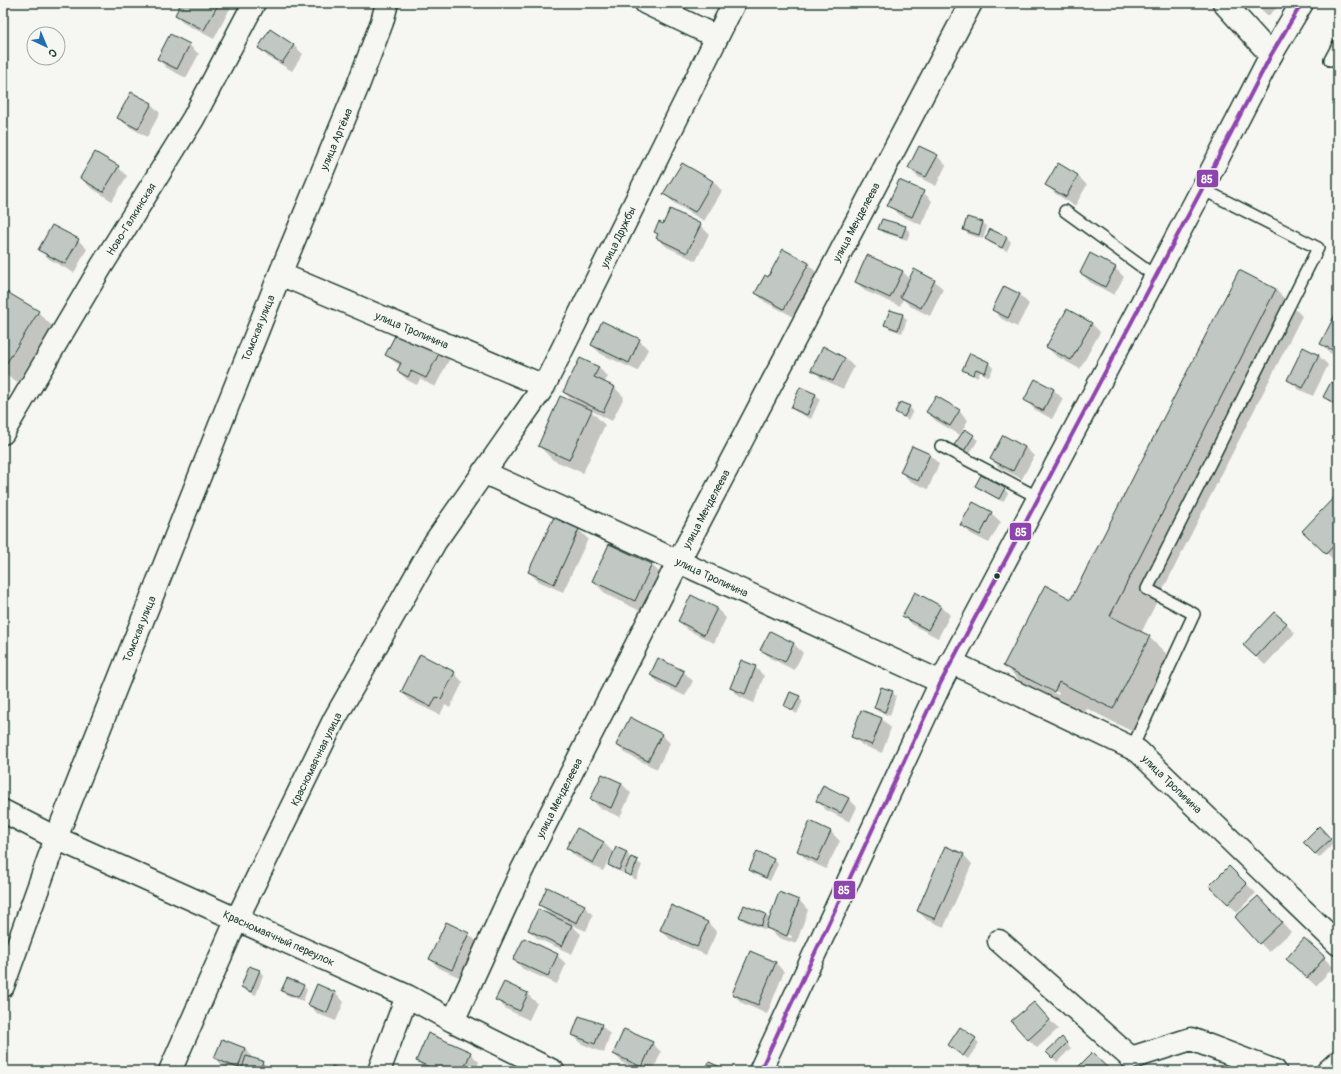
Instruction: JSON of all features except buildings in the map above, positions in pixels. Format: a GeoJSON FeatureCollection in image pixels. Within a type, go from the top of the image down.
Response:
{"type":"FeatureCollection","features":[{"type":"Feature","properties":{"kind":"street","name":"Ново-Галкинская"},"geometry":{"type":"LineString","coordinates":[[3,433],[101,267],[193,119],[254,3]]}},
{"type":"Feature","properties":{"kind":"street","name":"улица Артёма"},"geometry":{"type":"LineString","coordinates":[[280,274],[357,88],[382,22],[387,3]]}},
{"type":"Feature","properties":{"kind":"street"},"geometry":{"type":"LineString","coordinates":[[646,3],[717,37]]}},
{"type":"Feature","properties":{"kind":"street","name":"улица Дружбы"},"geometry":{"type":"LineString","coordinates":[[487,468],[544,386],[734,3]]}},
{"type":"Feature","properties":{"kind":"street","name":"улица Менделеева"},"geometry":{"type":"LineString","coordinates":[[453,1022],[522,870],[678,562],[971,3]]}},
{"type":"Feature","properties":{"kind":"street"},"geometry":{"type":"LineString","coordinates":[[1224,3],[1271,55]]}},
{"type":"Feature","properties":{"kind":"street"},"geometry":{"type":"LineString","coordinates":[[760,1071],[951,662],[1156,277],[1271,55],[1302,3]]}},
{"type":"Feature","properties":{"kind":"street","name":"улица Тропинина"},"geometry":{"type":"LineString","coordinates":[[280,274],[544,386]]}},
{"type":"Feature","properties":{"kind":"street","name":"Томская улица"},"geometry":{"type":"LineString","coordinates":[[3,986],[56,838],[280,274]]}},
{"type":"Feature","properties":{"kind":"street","name":"улица Тропинина"},"geometry":{"type":"LineString","coordinates":[[487,468],[678,562],[941,682]]}},
{"type":"Feature","properties":{"kind":"street","name":"Красномаячная улица"},"geometry":{"type":"LineString","coordinates":[[170,1071],[237,919],[334,720],[435,542],[487,468]]}},
{"type":"Feature","properties":{"kind":"street","name":"улица Тропинина"},"geometry":{"type":"LineString","coordinates":[[951,662],[1138,751],[1338,944]]}},
{"type":"Feature","properties":{"kind":"street","name":"Красномаячный переулок"},"geometry":{"type":"LineString","coordinates":[[3,811],[56,838],[407,996],[453,1022],[553,1071]]}},
{"type":"Feature","properties":{"kind":"street"},"geometry":{"type":"LineString","coordinates":[[999,941],[1131,1058],[1191,1039],[1275,1071]]}},
{"type":"Feature","properties":{"kind":"street"},"geometry":{"type":"LineString","coordinates":[[379,1071],[407,996]]}},
{"type":"Feature","properties":{"kind":"street"},"geometry":{"type":"LineString","coordinates":[[1328,1071],[1338,1062]]}},
{"type":"Feature","properties":{"kind":"lane"},"geometry":{"type":"LineString","coordinates":[[1330,60],[1338,45]]}},
{"type":"Feature","properties":{"kind":"lane"},"geometry":{"type":"LineString","coordinates":[[1132,748],[1194,614],[1147,590],[1318,248],[1202,189]]}},
{"type":"Feature","properties":{"kind":"lane"},"geometry":{"type":"LineString","coordinates":[[1065,211],[1156,277]]}},
{"type":"Feature","properties":{"kind":"lane"},"geometry":{"type":"LineString","coordinates":[[941,446],[1038,498]]}},
{"type":"Feature","properties":{"kind":"transit line","name":"85"},"geometry":{"type":"LineString","coordinates":[[760,1071],[941,682],[1202,189],[1271,55],[1302,3]]}}]}
